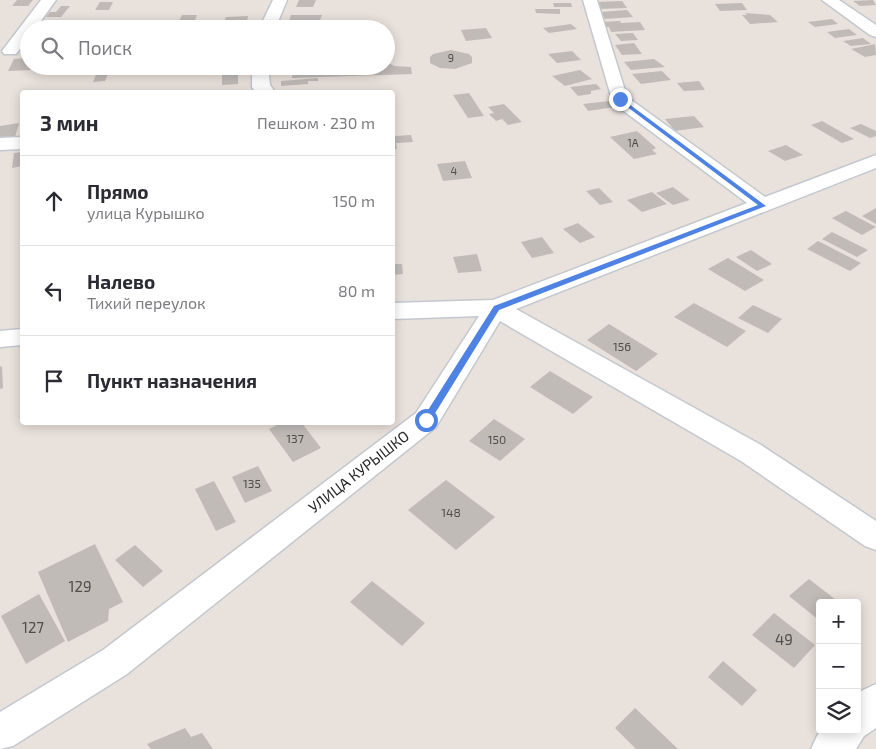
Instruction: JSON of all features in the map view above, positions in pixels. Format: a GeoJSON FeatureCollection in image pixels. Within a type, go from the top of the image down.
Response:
{"type":"FeatureCollection","features":[{"type":"Feature","properties":{"kind":"street"},"geometry":{"type":"LineString","coordinates":[[32,20],[49,0]]}},
{"type":"Feature","properties":{"kind":"street"},"geometry":{"type":"LineString","coordinates":[[272,20],[280,0]]}},
{"type":"Feature","properties":{"kind":"street"},"geometry":{"type":"LineString","coordinates":[[590,0],[620,99],[763,206]]}},
{"type":"Feature","properties":{"kind":"street"},"geometry":{"type":"LineString","coordinates":[[829,0],[876,32]]}},
{"type":"Feature","properties":{"kind":"street"},"geometry":{"type":"LineString","coordinates":[[5,51],[20,34]]}},
{"type":"Feature","properties":{"kind":"street"},"geometry":{"type":"LineString","coordinates":[[5,51],[20,51]]}},
{"type":"Feature","properties":{"kind":"street"},"geometry":{"type":"LineString","coordinates":[[260,75],[261,87],[265,90]]}},
{"type":"Feature","properties":{"kind":"street"},"geometry":{"type":"LineString","coordinates":[[0,144],[20,143]]}},
{"type":"Feature","properties":{"kind":"street"},"geometry":{"type":"LineString","coordinates":[[395,311],[496,308],[876,161]]}},
{"type":"Feature","properties":{"kind":"street"},"geometry":{"type":"LineString","coordinates":[[496,308],[751,453],[876,537]]}},
{"type":"Feature","properties":{"kind":"street","name":"УЛИЦА КУРЫШКО"},"geometry":{"type":"LineString","coordinates":[[0,733],[115,662],[426,420],[496,308]]}},
{"type":"Feature","properties":{"kind":"street"},"geometry":{"type":"LineString","coordinates":[[0,339],[20,337]]}},
{"type":"Feature","properties":{"kind":"street"},"geometry":{"type":"LineString","coordinates":[[861,717],[876,702]]}},
{"type":"Feature","properties":{"kind":"street"},"geometry":{"type":"LineString","coordinates":[[830,749],[844,734]]}},
{"type":"Feature","properties":{"kind":"building"},"geometry":{"type":"Polygon","coordinates":[[[17,0],[33,0],[28,6],[12,6],[17,0]]]}},
{"type":"Feature","properties":{"kind":"building"},"geometry":{"type":"Polygon","coordinates":[[[299,0],[316,0],[313,7],[296,7],[299,0]]]}},
{"type":"Feature","properties":{"kind":"building"},"geometry":{"type":"Polygon","coordinates":[[[873,0],[876,5],[860,6],[853,1],[873,0]]]}},
{"type":"Feature","properties":{"kind":"building"},"geometry":{"type":"Polygon","coordinates":[[[622,1],[627,8],[599,9],[595,2],[622,1]]]}},
{"type":"Feature","properties":{"kind":"building"},"geometry":{"type":"Polygon","coordinates":[[[100,2],[113,2],[109,10],[95,10],[100,2]]]}},
{"type":"Feature","properties":{"kind":"building"},"geometry":{"type":"Polygon","coordinates":[[[553,3],[571,3],[572,7],[554,7],[553,3]]]}},
{"type":"Feature","properties":{"kind":"building"},"geometry":{"type":"Polygon","coordinates":[[[742,3],[747,10],[720,11],[715,4],[742,3]]]}},
{"type":"Feature","properties":{"kind":"building"},"geometry":{"type":"Polygon","coordinates":[[[61,6],[70,6],[61,17],[46,17],[50,12],[56,12],[61,6]]]}},
{"type":"Feature","properties":{"kind":"building"},"geometry":{"type":"Polygon","coordinates":[[[535,9],[560,9],[560,14],[536,13],[535,9]]]}},
{"type":"Feature","properties":{"kind":"building"},"geometry":{"type":"Polygon","coordinates":[[[627,10],[633,17],[605,19],[600,12],[627,10]]]}},
{"type":"Feature","properties":{"kind":"building"},"geometry":{"type":"Polygon","coordinates":[[[745,13],[770,15],[778,22],[750,24],[742,15],[747,15],[745,13]]]}},
{"type":"Feature","properties":{"kind":"building"},"geometry":{"type":"Polygon","coordinates":[[[182,15],[197,15],[195,20],[180,20],[182,15]]]}},
{"type":"Feature","properties":{"kind":"building"},"geometry":{"type":"Polygon","coordinates":[[[291,15],[322,15],[320,20],[289,20],[291,15]]]}},
{"type":"Feature","properties":{"kind":"building"},"geometry":{"type":"Polygon","coordinates":[[[248,16],[247,20],[225,20],[226,17],[248,16]]]}},
{"type":"Feature","properties":{"kind":"building"},"geometry":{"type":"Polygon","coordinates":[[[832,19],[838,24],[815,27],[808,22],[832,19]]]}},
{"type":"Feature","properties":{"kind":"building"},"geometry":{"type":"Polygon","coordinates":[[[620,21],[621,23],[640,22],[645,30],[611,32],[609,27],[603,27],[600,22],[620,21]]]}},
{"type":"Feature","properties":{"kind":"building"},"geometry":{"type":"Polygon","coordinates":[[[571,24],[577,29],[549,33],[543,28],[571,24]]]}},
{"type":"Feature","properties":{"kind":"building"},"geometry":{"type":"Polygon","coordinates":[[[486,28],[492,38],[466,41],[461,30],[486,28]]]}},
{"type":"Feature","properties":{"kind":"building"},"geometry":{"type":"Polygon","coordinates":[[[849,29],[857,35],[835,38],[827,32],[849,29]]]}},
{"type":"Feature","properties":{"kind":"building"},"geometry":{"type":"Polygon","coordinates":[[[633,33],[638,40],[621,41],[615,34],[633,33]]]}},
{"type":"Feature","properties":{"kind":"building"},"geometry":{"type":"Polygon","coordinates":[[[863,38],[871,44],[851,46],[843,41],[863,38]]]}},
{"type":"Feature","properties":{"kind":"building"},"geometry":{"type":"Polygon","coordinates":[[[634,43],[642,54],[622,55],[615,45],[634,43]]]}},
{"type":"Feature","properties":{"kind":"building"},"geometry":{"type":"Polygon","coordinates":[[[875,44],[876,55],[865,57],[851,49],[875,44]]]}},
{"type":"Feature","properties":{"kind":"building"},"geometry":{"type":"Polygon","coordinates":[[[451,50],[469,54],[472,57],[472,63],[455,69],[440,68],[430,63],[430,57],[433,54],[451,50]]]}},
{"type":"Feature","properties":{"kind":"building"},"geometry":{"type":"Polygon","coordinates":[[[572,51],[581,60],[557,63],[548,54],[572,51]]]}},
{"type":"Feature","properties":{"kind":"building"},"geometry":{"type":"Polygon","coordinates":[[[14,59],[20,59],[20,70],[8,71],[14,59]]]}},
{"type":"Feature","properties":{"kind":"building"},"geometry":{"type":"Polygon","coordinates":[[[654,59],[665,67],[631,70],[624,62],[654,59]]]}},
{"type":"Feature","properties":{"kind":"building"},"geometry":{"type":"Polygon","coordinates":[[[395,66],[411,67],[412,74],[395,75],[395,66]]]}},
{"type":"Feature","properties":{"kind":"building"},"geometry":{"type":"Polygon","coordinates":[[[580,70],[592,79],[565,86],[552,76],[580,70]]]}},
{"type":"Feature","properties":{"kind":"building"},"geometry":{"type":"Polygon","coordinates":[[[662,71],[671,80],[641,84],[632,74],[662,71]]]}},
{"type":"Feature","properties":{"kind":"building"},"geometry":{"type":"Polygon","coordinates":[[[96,75],[108,75],[105,81],[93,82],[96,75]]]}},
{"type":"Feature","properties":{"kind":"building"},"geometry":{"type":"Polygon","coordinates":[[[222,75],[238,75],[238,84],[222,85],[222,75]]]}},
{"type":"Feature","properties":{"kind":"building"},"geometry":{"type":"Polygon","coordinates":[[[292,75],[382,75],[292,78],[292,75]]]}},
{"type":"Feature","properties":{"kind":"building"},"geometry":{"type":"Polygon","coordinates":[[[318,78],[318,81],[308,81],[308,84],[281,86],[281,81],[318,78]]]}},
{"type":"Feature","properties":{"kind":"building"},"geometry":{"type":"Polygon","coordinates":[[[699,81],[705,90],[684,91],[677,83],[699,81]]]}},
{"type":"Feature","properties":{"kind":"building"},"geometry":{"type":"Polygon","coordinates":[[[596,84],[601,89],[591,91],[591,94],[578,96],[570,87],[596,84]]]}},
{"type":"Feature","properties":{"kind":"building"},"geometry":{"type":"Polygon","coordinates":[[[469,93],[484,116],[468,118],[453,95],[469,93]]]}},
{"type":"Feature","properties":{"kind":"building"},"geometry":{"type":"Polygon","coordinates":[[[609,101],[615,107],[588,111],[583,104],[609,101]]]}},
{"type":"Feature","properties":{"kind":"building"},"geometry":{"type":"Polygon","coordinates":[[[504,104],[522,122],[508,125],[502,119],[496,121],[489,114],[494,113],[488,107],[504,104]]]}},
{"type":"Feature","properties":{"kind":"building"},"geometry":{"type":"Polygon","coordinates":[[[694,116],[704,127],[675,131],[665,119],[694,116]]]}},
{"type":"Feature","properties":{"kind":"building"},"geometry":{"type":"Polygon","coordinates":[[[822,121],[854,139],[842,143],[811,125],[822,121]]]}},
{"type":"Feature","properties":{"kind":"building"},"geometry":{"type":"Polygon","coordinates":[[[19,123],[15,137],[0,138],[0,126],[19,123]]]}},
{"type":"Feature","properties":{"kind":"building"},"geometry":{"type":"Polygon","coordinates":[[[861,124],[876,131],[876,136],[870,138],[850,128],[861,124]]]}},
{"type":"Feature","properties":{"kind":"building"},"geometry":{"type":"Polygon","coordinates":[[[637,131],[656,148],[652,150],[657,154],[634,159],[610,137],[637,131]]]}},
{"type":"Feature","properties":{"kind":"building"},"geometry":{"type":"Polygon","coordinates":[[[411,135],[413,142],[396,143],[397,149],[395,149],[395,136],[411,135]]]}},
{"type":"Feature","properties":{"kind":"building"},"geometry":{"type":"Polygon","coordinates":[[[786,145],[803,155],[785,161],[768,151],[786,145]]]}},
{"type":"Feature","properties":{"kind":"building"},"geometry":{"type":"Polygon","coordinates":[[[20,152],[20,166],[12,168],[14,153],[20,152]]]}},
{"type":"Feature","properties":{"kind":"building"},"geometry":{"type":"Polygon","coordinates":[[[465,161],[472,178],[443,181],[437,164],[465,161]]]}},
{"type":"Feature","properties":{"kind":"building"},"geometry":{"type":"Polygon","coordinates":[[[673,187],[690,200],[673,205],[656,193],[673,187]]]}},
{"type":"Feature","properties":{"kind":"building"},"geometry":{"type":"Polygon","coordinates":[[[599,188],[613,202],[600,205],[586,191],[599,188]]]}},
{"type":"Feature","properties":{"kind":"building"},"geometry":{"type":"Polygon","coordinates":[[[652,192],[667,204],[642,212],[627,200],[652,192]]]}},
{"type":"Feature","properties":{"kind":"building"},"geometry":{"type":"Polygon","coordinates":[[[876,208],[876,224],[862,216],[876,208]]]}},
{"type":"Feature","properties":{"kind":"building"},"geometry":{"type":"Polygon","coordinates":[[[846,211],[876,227],[862,235],[832,218],[846,211]]]}},
{"type":"Feature","properties":{"kind":"building"},"geometry":{"type":"Polygon","coordinates":[[[578,223],[595,237],[580,243],[563,229],[578,223]]]}},
{"type":"Feature","properties":{"kind":"building"},"geometry":{"type":"Polygon","coordinates":[[[832,232],[868,250],[857,257],[822,239],[832,232]]]}},
{"type":"Feature","properties":{"kind":"building"},"geometry":{"type":"Polygon","coordinates":[[[542,237],[554,253],[532,258],[521,242],[542,237]]]}},
{"type":"Feature","properties":{"kind":"building"},"geometry":{"type":"Polygon","coordinates":[[[818,241],[861,263],[850,271],[807,249],[818,241]]]}},
{"type":"Feature","properties":{"kind":"building"},"geometry":{"type":"Polygon","coordinates":[[[751,250],[772,264],[757,271],[736,257],[751,250]]]}},
{"type":"Feature","properties":{"kind":"building"},"geometry":{"type":"Polygon","coordinates":[[[477,254],[482,271],[458,273],[453,257],[477,254]]]}},
{"type":"Feature","properties":{"kind":"building"},"geometry":{"type":"Polygon","coordinates":[[[728,258],[764,280],[745,291],[708,269],[728,258]]]}},
{"type":"Feature","properties":{"kind":"building"},"geometry":{"type":"Polygon","coordinates":[[[395,264],[402,264],[403,274],[395,275],[395,264]]]}},
{"type":"Feature","properties":{"kind":"building"},"geometry":{"type":"Polygon","coordinates":[[[694,303],[746,331],[727,347],[674,317],[694,303]]]}},
{"type":"Feature","properties":{"kind":"building"},"geometry":{"type":"Polygon","coordinates":[[[753,305],[782,319],[768,333],[738,318],[753,305]]]}},
{"type":"Feature","properties":{"kind":"building"},"geometry":{"type":"Polygon","coordinates":[[[609,324],[658,354],[636,371],[587,340],[609,324]]]}},
{"type":"Feature","properties":{"kind":"building"},"geometry":{"type":"Polygon","coordinates":[[[2,366],[3,388],[0,389],[0,367],[2,366]]]}},
{"type":"Feature","properties":{"kind":"building"},"geometry":{"type":"Polygon","coordinates":[[[550,371],[593,397],[573,414],[530,387],[550,371]]]}},
{"type":"Feature","properties":{"kind":"building"},"geometry":{"type":"Polygon","coordinates":[[[494,419],[525,439],[500,461],[469,441],[494,419]]]}},
{"type":"Feature","properties":{"kind":"building"},"geometry":{"type":"Polygon","coordinates":[[[277,425],[303,425],[321,448],[293,462],[269,429],[277,425]]]}},
{"type":"Feature","properties":{"kind":"building"},"geometry":{"type":"Polygon","coordinates":[[[258,466],[272,491],[245,503],[232,477],[258,466]]]}},
{"type":"Feature","properties":{"kind":"building"},"geometry":{"type":"Polygon","coordinates":[[[446,480],[495,517],[456,550],[408,510],[446,480]]]}},
{"type":"Feature","properties":{"kind":"building"},"geometry":{"type":"Polygon","coordinates":[[[214,481],[236,522],[216,531],[195,489],[214,481]]]}},
{"type":"Feature","properties":{"kind":"building"},"geometry":{"type":"Polygon","coordinates":[[[95,544],[123,602],[109,609],[108,621],[68,642],[38,572],[95,544]]]}},
{"type":"Feature","properties":{"kind":"building"},"geometry":{"type":"Polygon","coordinates":[[[135,545],[163,571],[143,587],[115,560],[135,545]]]}},
{"type":"Feature","properties":{"kind":"building"},"geometry":{"type":"Polygon","coordinates":[[[809,579],[835,599],[816,599],[816,618],[789,596],[809,579]]]}},
{"type":"Feature","properties":{"kind":"building"},"geometry":{"type":"Polygon","coordinates":[[[372,581],[425,623],[402,646],[350,602],[372,581]]]}},
{"type":"Feature","properties":{"kind":"building"},"geometry":{"type":"Polygon","coordinates":[[[39,594],[65,641],[26,664],[1,616],[39,594]]]}},
{"type":"Feature","properties":{"kind":"building"},"geometry":{"type":"Polygon","coordinates":[[[774,613],[815,645],[794,668],[752,635],[774,613]]]}},
{"type":"Feature","properties":{"kind":"building"},"geometry":{"type":"Polygon","coordinates":[[[723,661],[757,690],[742,706],[708,677],[723,661]]]}},
{"type":"Feature","properties":{"kind":"building"},"geometry":{"type":"Polygon","coordinates":[[[635,708],[678,749],[636,749],[615,728],[635,708]]]}},
{"type":"Feature","properties":{"kind":"building"},"geometry":{"type":"Polygon","coordinates":[[[185,728],[191,737],[202,733],[213,749],[151,749],[147,744],[185,728]]]}},
{"type":"Feature","properties":{"kind":"route"},"geometry":{"type":"LineString","coordinates":[[426,420],[496,308],[763,206],[620,99]]}}]}
